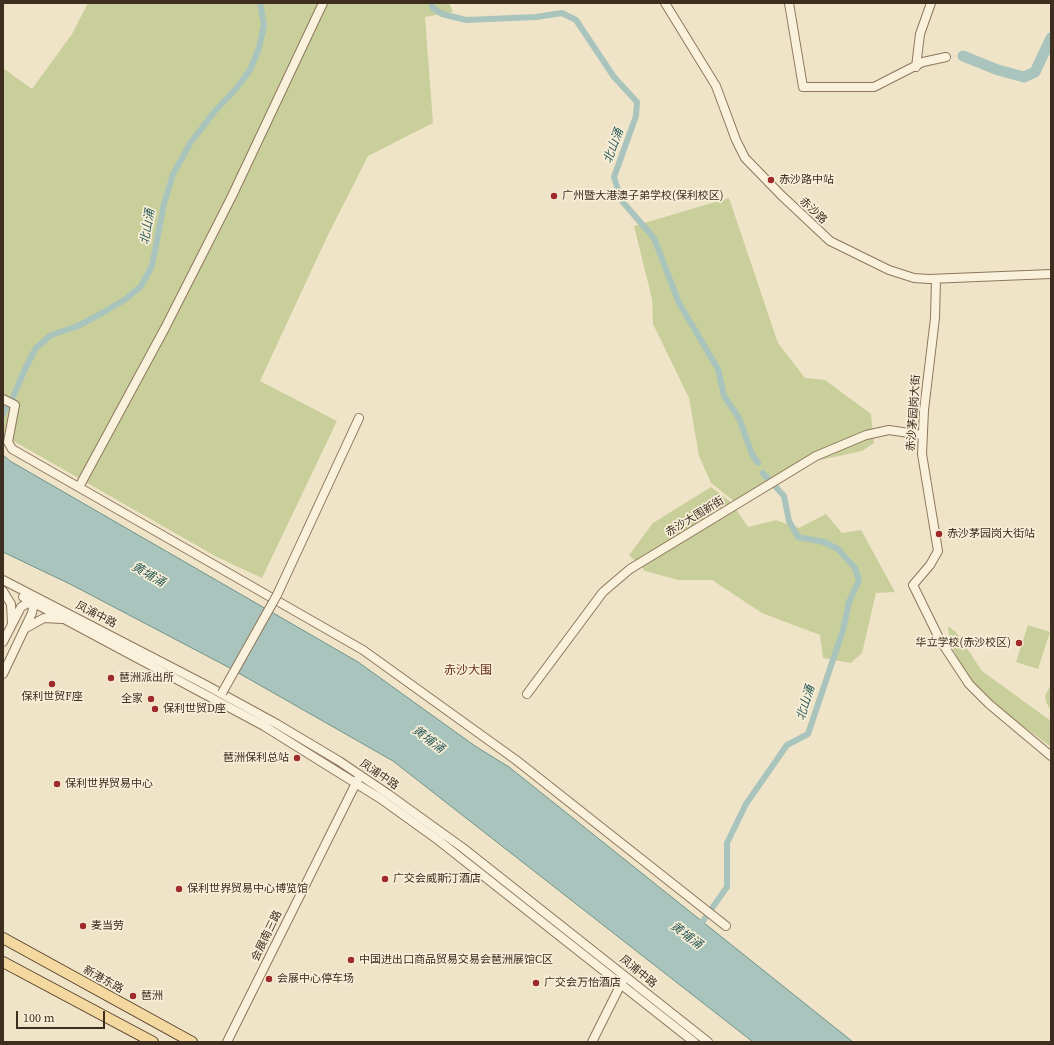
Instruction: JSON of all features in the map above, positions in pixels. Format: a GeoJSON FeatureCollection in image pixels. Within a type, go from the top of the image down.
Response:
{"type":"FeatureCollection","features":[{"type":"Feature","properties":{"kind":"main road","name":"新港东路"},"geometry":{"type":"LineString","coordinates":[[3,938],[192,1042]]}},
{"type":"Feature","properties":{"kind":"main road"},"geometry":{"type":"LineString","coordinates":[[3,962],[153,1042]]}},
{"type":"Feature","properties":{"kind":"street"},"geometry":{"type":"LineString","coordinates":[[79,487],[165,328],[232,196],[323,3]]}},
{"type":"Feature","properties":{"kind":"street","name":"赤沙路"},"geometry":{"type":"LineString","coordinates":[[665,3],[716,86],[741,150],[755,169],[830,241],[900,274],[914,278],[936,279],[1051,274]]}},
{"type":"Feature","properties":{"kind":"street"},"geometry":{"type":"LineString","coordinates":[[789,3],[803,87],[874,87],[929,60],[946,57]]}},
{"type":"Feature","properties":{"kind":"street"},"geometry":{"type":"LineString","coordinates":[[916,67],[920,34],[931,3]]}},
{"type":"Feature","properties":{"kind":"street","name":"赤沙茅园岗大街"},"geometry":{"type":"LineString","coordinates":[[936,279],[935,318],[922,435],[923,465],[938,548],[935,558],[913,586],[954,664],[976,693],[1051,756]]}},
{"type":"Feature","properties":{"kind":"street"},"geometry":{"type":"LineString","coordinates":[[3,399],[15,405],[8,434],[9,447],[363,650],[516,760],[726,926]]}},
{"type":"Feature","properties":{"kind":"street"},"geometry":{"type":"LineString","coordinates":[[222,694],[277,595],[359,418]]}},
{"type":"Feature","properties":{"kind":"street","name":"赤沙大围新街"},"geometry":{"type":"LineString","coordinates":[[527,694],[603,592],[630,569],[816,456],[874,433],[889,430],[922,435]]}},
{"type":"Feature","properties":{"kind":"street","name":"凤浦中路"},"geometry":{"type":"LineString","coordinates":[[3,580],[277,724],[457,844],[708,1042]]}},
{"type":"Feature","properties":{"kind":"street","name":"凤浦中路"},"geometry":{"type":"LineString","coordinates":[[3,586],[238,711],[358,779],[438,840],[694,1042]]}},
{"type":"Feature","properties":{"kind":"street"},"geometry":{"type":"LineString","coordinates":[[3,674],[32,613],[31,601],[22,590]]}},
{"type":"Feature","properties":{"kind":"street"},"geometry":{"type":"LineString","coordinates":[[3,591],[10,604],[12,624]]}},
{"type":"Feature","properties":{"kind":"street"},"geometry":{"type":"LineString","coordinates":[[3,642],[23,604],[31,601],[45,602]]}},
{"type":"Feature","properties":{"kind":"street"},"geometry":{"type":"LineString","coordinates":[[24,630],[30,624],[44,618],[66,620]]}},
{"type":"Feature","properties":{"kind":"street","name":"会展南三路"},"geometry":{"type":"LineString","coordinates":[[227,1042],[358,779]]}},
{"type":"Feature","properties":{"kind":"street"},"geometry":{"type":"LineString","coordinates":[[592,1042],[626,976]]}},
{"type":"Feature","properties":{"kind":"green space"},"geometry":{"type":"Polygon","coordinates":[[[88,3],[449,3],[453,12],[425,17],[433,123],[368,156],[327,237],[260,381],[337,421],[262,578],[217,557],[3,435],[3,68],[32,89],[72,34],[88,3]]]}},
{"type":"Feature","properties":{"kind":"green space"},"geometry":{"type":"Polygon","coordinates":[[[729,198],[778,343],[805,378],[825,380],[871,414],[874,443],[862,451],[797,465],[735,502],[711,483],[699,456],[689,398],[653,324],[652,299],[634,226],[729,198]]]}},
{"type":"Feature","properties":{"kind":"green space"},"geometry":{"type":"Polygon","coordinates":[[[711,487],[732,503],[748,527],[776,520],[799,528],[826,514],[842,533],[861,530],[895,592],[876,593],[862,653],[851,663],[823,658],[820,635],[762,613],[712,580],[678,580],[645,571],[629,555],[653,523],[711,487]]]}},
{"type":"Feature","properties":{"kind":"green space"},"geometry":{"type":"Polygon","coordinates":[[[1028,625],[1050,632],[1038,669],[1016,662],[1028,625]]]}},
{"type":"Feature","properties":{"kind":"green space"},"geometry":{"type":"Polygon","coordinates":[[[948,626],[956,632],[982,671],[1051,721],[1051,747],[1011,717],[971,682],[950,644],[948,626]]]}},
{"type":"Feature","properties":{"kind":"green space"},"geometry":{"type":"Polygon","coordinates":[[[1051,684],[1051,711],[1046,702],[1045,696],[1051,684]]]}},
{"type":"Feature","properties":{"kind":"water","name":"黄埔涌"},"geometry":{"type":"Polygon","coordinates":[[[3,455],[10,461],[358,662],[475,746],[509,767],[853,1042],[753,1042],[393,761],[228,667],[72,585],[3,552],[3,455]]]}},
{"type":"Feature","properties":{"kind":"waterway","name":"北山涌"},"geometry":{"type":"LineString","coordinates":[[3,414],[13,397],[36,348],[51,335],[78,326],[104,312],[126,299],[141,286],[152,266],[164,204],[173,174],[191,142],[215,111],[236,89],[250,70],[259,48],[264,25],[260,3]]}},
{"type":"Feature","properties":{"kind":"waterway","name":"北山涌"},"geometry":{"type":"LineString","coordinates":[[431,3],[433,8],[442,14],[466,20],[536,17],[562,13],[576,20],[614,77],[637,102],[636,116],[614,177],[621,200],[654,238],[679,303],[718,369],[724,396],[739,418],[752,454],[758,463]]}},
{"type":"Feature","properties":{"kind":"waterway"},"geometry":{"type":"LineString","coordinates":[[963,56],[998,70],[1024,77],[1035,72],[1051,38]]}},
{"type":"Feature","properties":{"kind":"waterway","name":"北山涌"},"geometry":{"type":"LineString","coordinates":[[698,928],[727,887],[727,843],[746,804],[787,745],[808,734],[843,630],[849,602],[859,580],[855,568],[838,549],[824,542],[798,537],[789,521],[784,496],[763,473]]}},
{"type":"Feature","properties":{"kind":"place","name":"赤沙路中站"},"geometry":{"type":"Point","coordinates":[771,180]}},
{"type":"Feature","properties":{"kind":"place","name":"广州暨大港澳子弟学校(保利校区)"},"geometry":{"type":"Point","coordinates":[554,196]}},
{"type":"Feature","properties":{"kind":"place","name":"赤沙茅园岗大街站"},"geometry":{"type":"Point","coordinates":[939,534]}},
{"type":"Feature","properties":{"kind":"place","name":"华立学校(赤沙校区)"},"geometry":{"type":"Point","coordinates":[1019,643]}},
{"type":"Feature","properties":{"kind":"place","name":"琶洲派出所"},"geometry":{"type":"Point","coordinates":[111,678]}},
{"type":"Feature","properties":{"kind":"place","name":"保利世贸F座"},"geometry":{"type":"Point","coordinates":[52,684]}},
{"type":"Feature","properties":{"kind":"place","name":"全家"},"geometry":{"type":"Point","coordinates":[151,699]}},
{"type":"Feature","properties":{"kind":"place","name":"保利世贸D座"},"geometry":{"type":"Point","coordinates":[155,709]}},
{"type":"Feature","properties":{"kind":"place","name":"琶洲保利总站"},"geometry":{"type":"Point","coordinates":[297,758]}},
{"type":"Feature","properties":{"kind":"place","name":"保利世界贸易中心"},"geometry":{"type":"Point","coordinates":[57,784]}},
{"type":"Feature","properties":{"kind":"place","name":"广交会威斯汀酒店"},"geometry":{"type":"Point","coordinates":[385,879]}},
{"type":"Feature","properties":{"kind":"place","name":"保利世界贸易中心博览馆"},"geometry":{"type":"Point","coordinates":[179,889]}},
{"type":"Feature","properties":{"kind":"place","name":"麦当劳"},"geometry":{"type":"Point","coordinates":[83,926]}},
{"type":"Feature","properties":{"kind":"place","name":"中国进出口商品贸易交易会琶洲展馆C区"},"geometry":{"type":"Point","coordinates":[351,960]}},
{"type":"Feature","properties":{"kind":"place","name":"会展中心停车场"},"geometry":{"type":"Point","coordinates":[269,979]}},
{"type":"Feature","properties":{"kind":"place","name":"广交会万怡酒店"},"geometry":{"type":"Point","coordinates":[536,983]}},
{"type":"Feature","properties":{"kind":"place","name":"琶洲"},"geometry":{"type":"Point","coordinates":[133,996]}},
{"type":"Feature","properties":{"kind":"district","name":"赤沙大围"},"geometry":{"type":"Point","coordinates":[468,671]}}]}
